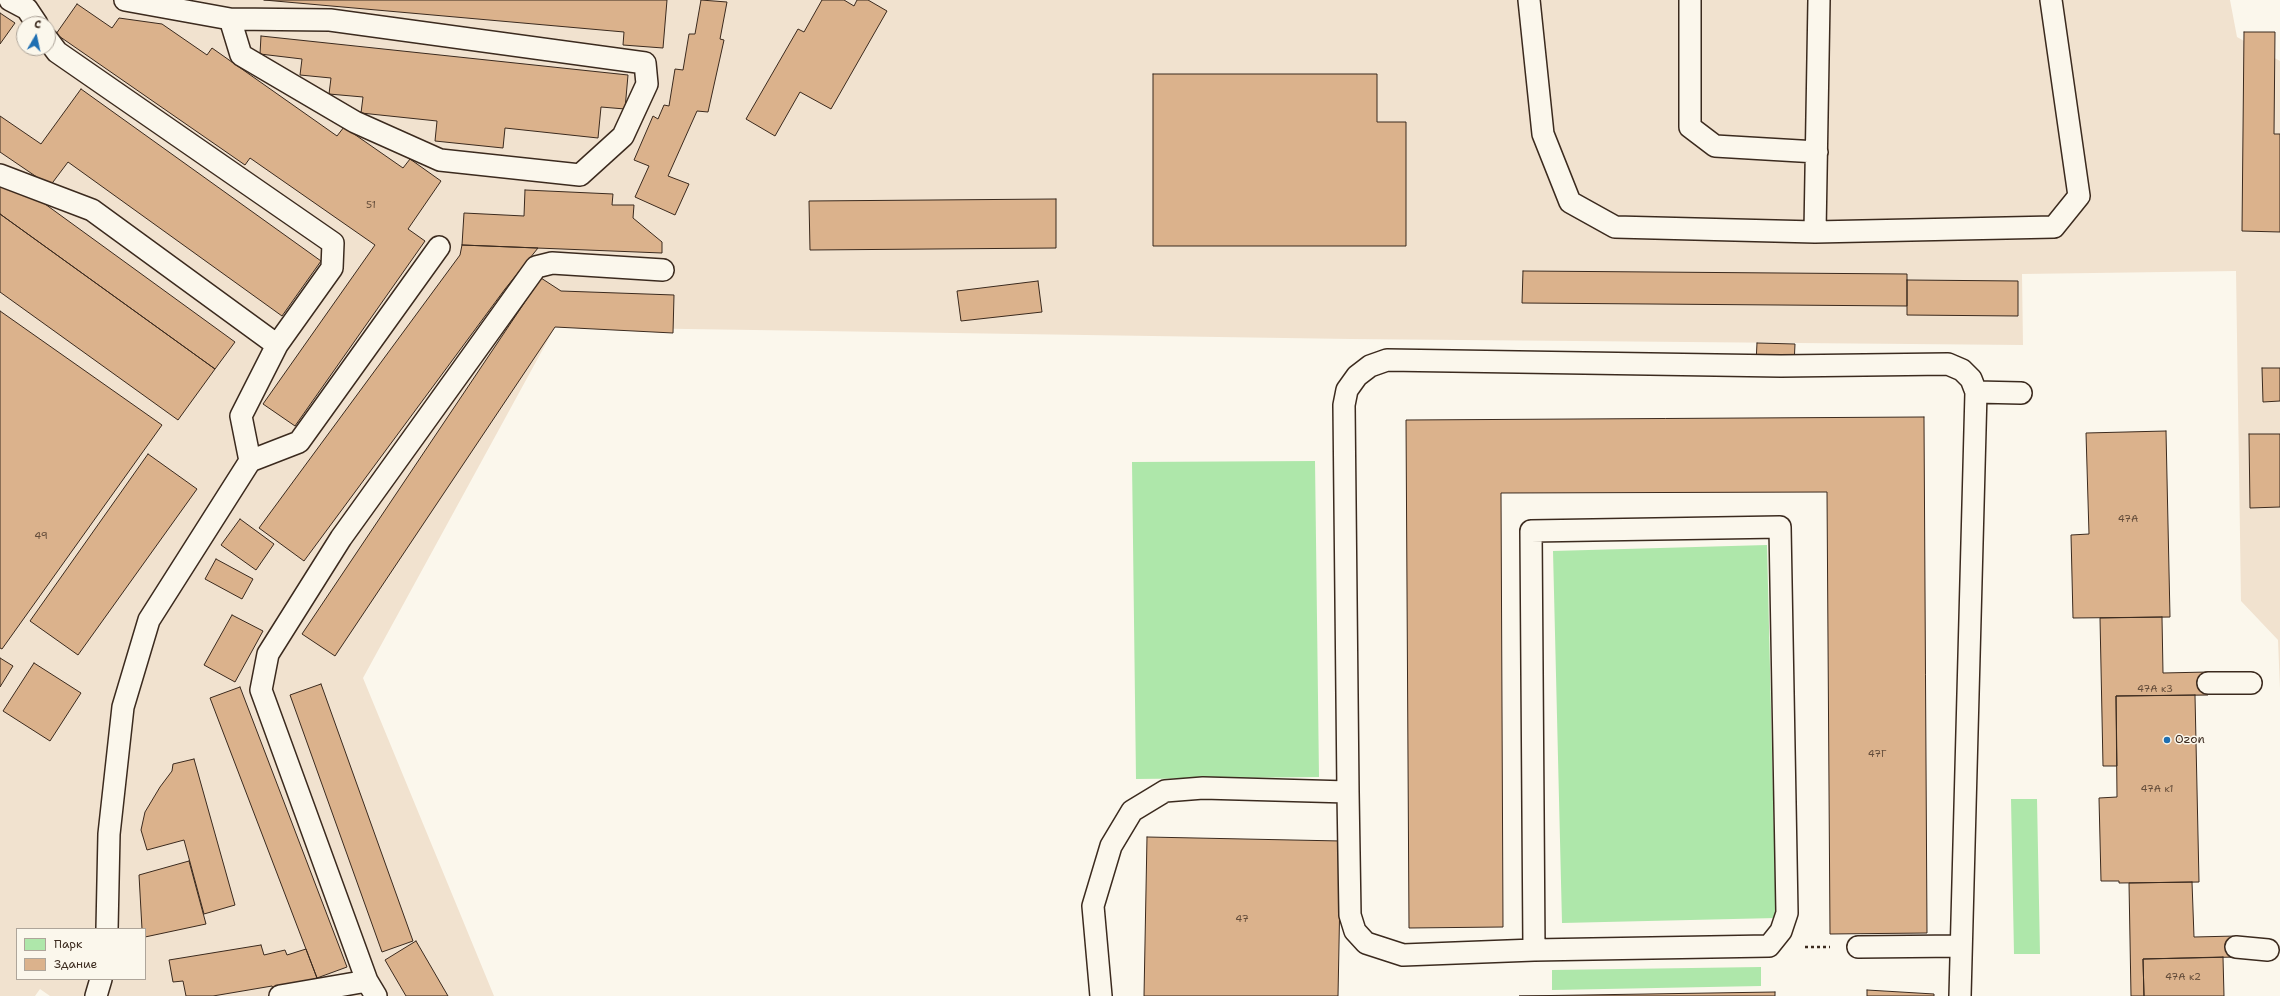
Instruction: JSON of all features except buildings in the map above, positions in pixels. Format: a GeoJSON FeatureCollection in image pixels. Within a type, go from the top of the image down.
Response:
{"type":"FeatureCollection","features":[{"type":"Feature","properties":{"kind":"lane"},"geometry":{"type":"LineString","coordinates":[[10,0],[27,9],[32,16]]}},
{"type":"Feature","properties":{"kind":"lane"},"geometry":{"type":"LineString","coordinates":[[125,0],[230,19],[330,20],[645,63],[647,84],[623,136],[580,175],[440,160],[354,122],[241,55],[230,19]]}},
{"type":"Feature","properties":{"kind":"lane"},"geometry":{"type":"LineString","coordinates":[[1529,0],[1544,134],[1570,202],[1614,228],[1815,232],[2054,227],[2078,196],[2051,0]]}},
{"type":"Feature","properties":{"kind":"lane"},"geometry":{"type":"LineString","coordinates":[[1690,0],[1690,127],[1715,146],[1817,152]]}},
{"type":"Feature","properties":{"kind":"lane"},"geometry":{"type":"LineString","coordinates":[[1815,232],[1819,0]]}},
{"type":"Feature","properties":{"kind":"lane"},"geometry":{"type":"LineString","coordinates":[[56,51],[333,243],[332,268],[277,345],[241,416],[250,461]]}},
{"type":"Feature","properties":{"kind":"lane"},"geometry":{"type":"LineString","coordinates":[[0,175],[92,210],[277,345]]}},
{"type":"Feature","properties":{"kind":"lane"},"geometry":{"type":"LineString","coordinates":[[108,928],[109,834],[123,707],[149,620],[250,461],[299,442],[439,247]]}},
{"type":"Feature","properties":{"kind":"lane"},"geometry":{"type":"LineString","coordinates":[[280,996],[372,988],[261,690],[268,654],[341,538],[536,267],[552,263],[663,270]]}},
{"type":"Feature","properties":{"kind":"lane"},"geometry":{"type":"LineString","coordinates":[[1534,950],[1531,531],[1780,527],[1787,913],[1781,931],[1769,946],[1534,950],[1403,955],[1366,943],[1355,931],[1350,915],[1344,405],[1347,390],[1357,376],[1370,366],[1387,360],[1781,366],[1948,364],[1962,370],[1972,380],[1976,392],[1960,996]]}},
{"type":"Feature","properties":{"kind":"lane"},"geometry":{"type":"LineString","coordinates":[[1976,392],[2021,393]]}},
{"type":"Feature","properties":{"kind":"lane"},"geometry":{"type":"LineString","coordinates":[[2208,683],[2250,683]]}},
{"type":"Feature","properties":{"kind":"lane"},"geometry":{"type":"LineString","coordinates":[[1101,996],[1093,906],[1112,846],[1132,811],[1165,791],[1203,788],[1348,792]]}},
{"type":"Feature","properties":{"kind":"lane"},"geometry":{"type":"LineString","coordinates":[[1858,947],[1961,946]]}},
{"type":"Feature","properties":{"kind":"lane"},"geometry":{"type":"LineString","coordinates":[[2236,947],[2268,950]]}},
{"type":"Feature","properties":{"kind":"lane"},"geometry":{"type":"LineString","coordinates":[[96,996],[101,980]]}},
{"type":"Feature","properties":{"kind":"path"},"geometry":{"type":"LineString","coordinates":[[1769,946],[1858,947]]}},
{"type":"Feature","properties":{"kind":"shaded area"},"geometry":{"type":"Polygon","coordinates":[[[0,0],[2230,0],[2237,37],[2280,61],[2280,689],[2278,640],[2241,601],[2236,271],[2022,274],[2023,345],[1351,339],[555,327],[363,678],[494,996],[50,996],[40,989],[35,996],[0,996],[0,0]]]}},
{"type":"Feature","properties":{"kind":"green space"},"geometry":{"type":"Polygon","coordinates":[[[1315,461],[1319,777],[1136,779],[1132,462],[1315,461]]]}},
{"type":"Feature","properties":{"kind":"green space"},"geometry":{"type":"Polygon","coordinates":[[[1767,545],[1776,918],[1562,923],[1553,551],[1767,545]]]}},
{"type":"Feature","properties":{"kind":"green space"},"geometry":{"type":"Polygon","coordinates":[[[2011,799],[2037,799],[2040,954],[2014,954],[2011,799]]]}},
{"type":"Feature","properties":{"kind":"green space"},"geometry":{"type":"Polygon","coordinates":[[[1761,967],[1761,986],[1552,990],[1552,970],[1761,967]]]}},
{"type":"Feature","properties":{"kind":"place","name":"Ozon"},"geometry":{"type":"Point","coordinates":[2167,740]}}]}
